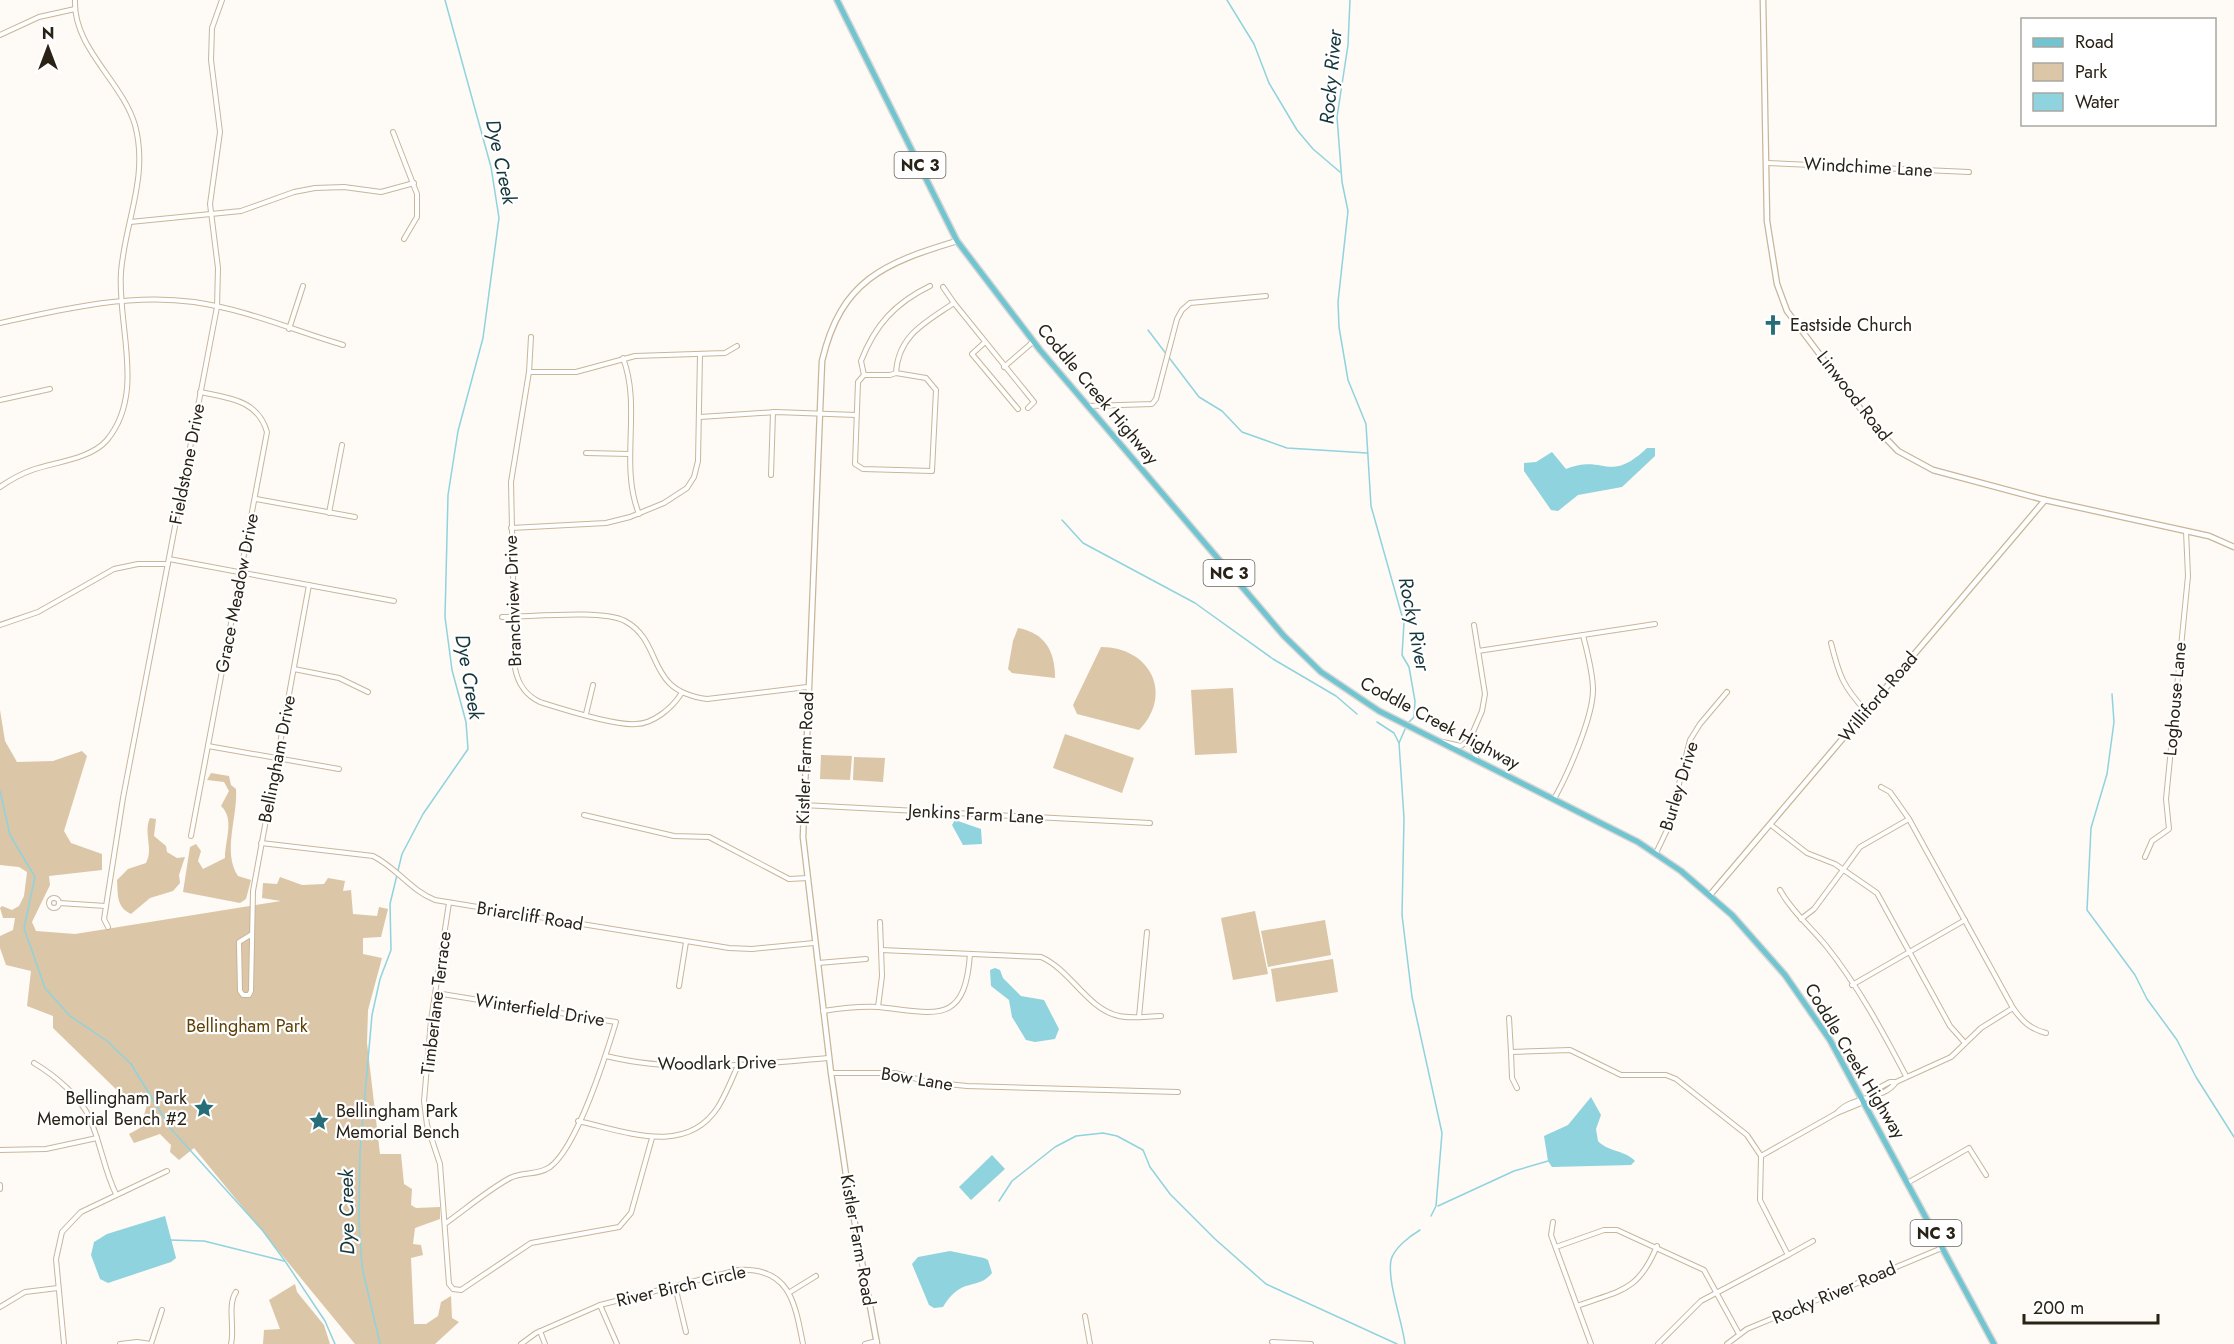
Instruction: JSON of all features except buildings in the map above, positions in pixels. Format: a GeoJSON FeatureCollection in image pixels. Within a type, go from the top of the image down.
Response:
{"type":"FeatureCollection","features":[{"type":"Feature","properties":{"kind":"main road","name":"Coddle Creek Highway"},"geometry":{"type":"LineString","coordinates":[[837,0],[957,241],[1034,341],[1284,636],[1321,672],[1379,711],[1656,853],[1732,915],[1785,975],[1827,1035],[1861,1100],[1909,1182],[1994,1344]]}},
{"type":"Feature","properties":{"kind":"street"},"geometry":{"type":"LineString","coordinates":[[0,487],[30,471],[94,451],[106,441],[116,427],[127,379],[127,350],[121,301],[123,255],[140,178],[139,148],[135,126],[120,92],[82,35],[75,0]]}},
{"type":"Feature","properties":{"kind":"street","name":"Fieldstone Drive"},"geometry":{"type":"LineString","coordinates":[[108,927],[104,919],[123,798],[217,307],[218,268],[210,195],[220,132],[211,45],[214,18],[222,0]]}},
{"type":"Feature","properties":{"kind":"street","name":"Linwood Road"},"geometry":{"type":"LineString","coordinates":[[1763,0],[1767,221],[1777,284],[1787,311],[1872,424],[1898,451],[1933,471],[2045,500],[2209,536],[2234,547]]}},
{"type":"Feature","properties":{"kind":"street"},"geometry":{"type":"LineString","coordinates":[[0,35],[39,17],[75,9]]}},
{"type":"Feature","properties":{"kind":"street"},"geometry":{"type":"LineString","coordinates":[[393,132],[417,194],[417,217],[404,239]]}},
{"type":"Feature","properties":{"kind":"street","name":"Windchime Lane"},"geometry":{"type":"LineString","coordinates":[[1766,163],[1969,172]]}},
{"type":"Feature","properties":{"kind":"street"},"geometry":{"type":"LineString","coordinates":[[130,222],[241,211],[294,192],[315,188],[344,187],[381,192],[414,183]]}},
{"type":"Feature","properties":{"kind":"street","name":"Kistler Farm Road"},"geometry":{"type":"LineString","coordinates":[[877,1342],[846,1175],[828,1058],[814,943],[802,805],[822,361],[826,341],[845,303],[867,280],[893,262],[957,241]]}},
{"type":"Feature","properties":{"kind":"street"},"geometry":{"type":"LineString","coordinates":[[289,329],[303,286]]}},
{"type":"Feature","properties":{"kind":"street"},"geometry":{"type":"LineString","coordinates":[[864,375],[861,361],[881,321],[910,295],[930,286]]}},
{"type":"Feature","properties":{"kind":"street"},"geometry":{"type":"LineString","coordinates":[[943,287],[984,343],[1034,402],[1028,408]]}},
{"type":"Feature","properties":{"kind":"street"},"geometry":{"type":"LineString","coordinates":[[1088,406],[1152,404],[1156,399],[1178,319],[1182,310],[1190,303],[1266,296]]}},
{"type":"Feature","properties":{"kind":"street"},"geometry":{"type":"LineString","coordinates":[[0,323],[75,307],[121,301],[193,302],[344,345]]}},
{"type":"Feature","properties":{"kind":"street"},"geometry":{"type":"LineString","coordinates":[[896,373],[900,349],[905,340],[954,303]]}},
{"type":"Feature","properties":{"kind":"street","name":"Branchview Drive"},"geometry":{"type":"LineString","coordinates":[[531,337],[529,372],[511,482],[515,668],[522,688],[540,702],[619,722],[645,723],[665,711],[681,694]]}},
{"type":"Feature","properties":{"kind":"street"},"geometry":{"type":"LineString","coordinates":[[1004,367],[1034,341]]}},
{"type":"Feature","properties":{"kind":"street"},"geometry":{"type":"LineString","coordinates":[[984,343],[972,354],[1018,409]]}},
{"type":"Feature","properties":{"kind":"street"},"geometry":{"type":"LineString","coordinates":[[529,372],[576,372],[623,358],[725,353],[737,346]]}},
{"type":"Feature","properties":{"kind":"street"},"geometry":{"type":"LineString","coordinates":[[511,528],[606,523],[639,514],[687,488],[694,477],[698,461],[700,354]]}},
{"type":"Feature","properties":{"kind":"street"},"geometry":{"type":"LineString","coordinates":[[623,358],[631,392],[631,490],[639,514]]}},
{"type":"Feature","properties":{"kind":"street"},"geometry":{"type":"LineString","coordinates":[[896,373],[926,378],[936,390],[932,471],[859,467],[854,460],[858,382],[864,375],[896,373]]}},
{"type":"Feature","properties":{"kind":"street"},"geometry":{"type":"LineString","coordinates":[[0,400],[50,389]]}},
{"type":"Feature","properties":{"kind":"street","name":"Grace Meadow Drive"},"geometry":{"type":"LineString","coordinates":[[191,836],[266,443],[264,421],[249,405],[200,392]]}},
{"type":"Feature","properties":{"kind":"street"},"geometry":{"type":"LineString","coordinates":[[771,475],[773,412]]}},
{"type":"Feature","properties":{"kind":"street"},"geometry":{"type":"LineString","coordinates":[[700,417],[773,412],[856,415]]}},
{"type":"Feature","properties":{"kind":"street"},"geometry":{"type":"LineString","coordinates":[[329,513],[342,445]]}},
{"type":"Feature","properties":{"kind":"street"},"geometry":{"type":"LineString","coordinates":[[586,453],[630,454]]}},
{"type":"Feature","properties":{"kind":"street"},"geometry":{"type":"LineString","coordinates":[[255,499],[355,517]]}},
{"type":"Feature","properties":{"kind":"street","name":"Williford Road"},"geometry":{"type":"LineString","coordinates":[[1710,895],[2045,500]]}},
{"type":"Feature","properties":{"kind":"street","name":"Loghouse Lane"},"geometry":{"type":"LineString","coordinates":[[2145,857],[2152,841],[2169,829],[2166,799],[2188,576],[2186,531]]}},
{"type":"Feature","properties":{"kind":"street"},"geometry":{"type":"LineString","coordinates":[[0,625],[38,612],[114,569],[138,564],[168,562],[241,572],[394,601]]}},
{"type":"Feature","properties":{"kind":"street","name":"Bellingham Drive"},"geometry":{"type":"LineString","coordinates":[[252,934],[239,942],[240,991],[243,995],[249,995],[251,991],[253,891],[309,585]]}},
{"type":"Feature","properties":{"kind":"street"},"geometry":{"type":"LineString","coordinates":[[502,617],[598,616],[623,620],[642,636],[669,683],[681,694],[707,699],[807,687]]}},
{"type":"Feature","properties":{"kind":"street"},"geometry":{"type":"LineString","coordinates":[[1478,651],[1655,624]]}},
{"type":"Feature","properties":{"kind":"street"},"geometry":{"type":"LineString","coordinates":[[1474,625],[1484,702],[1470,739],[1472,753],[1477,761]]}},
{"type":"Feature","properties":{"kind":"street"},"geometry":{"type":"LineString","coordinates":[[1554,799],[1565,779],[1591,705],[1593,689],[1583,635]]}},
{"type":"Feature","properties":{"kind":"street"},"geometry":{"type":"LineString","coordinates":[[1830,643],[1839,678],[1846,690],[1866,711]]}},
{"type":"Feature","properties":{"kind":"street"},"geometry":{"type":"LineString","coordinates":[[294,669],[339,678],[368,692]]}},
{"type":"Feature","properties":{"kind":"street"},"geometry":{"type":"LineString","coordinates":[[586,714],[593,685]]}},
{"type":"Feature","properties":{"kind":"street","name":"Burley Drive"},"geometry":{"type":"LineString","coordinates":[[1656,853],[1668,828],[1690,740],[1726,692]]}},
{"type":"Feature","properties":{"kind":"street"},"geometry":{"type":"LineString","coordinates":[[1441,743],[1461,746],[1470,739]]}},
{"type":"Feature","properties":{"kind":"street"},"geometry":{"type":"LineString","coordinates":[[208,746],[339,769]]}},
{"type":"Feature","properties":{"kind":"street"},"geometry":{"type":"LineString","coordinates":[[1881,787],[1894,797],[1909,819],[2013,1008],[2022,1021],[2033,1030],[2046,1033]]}},
{"type":"Feature","properties":{"kind":"street","name":"Jenkins Farm Lane"},"geometry":{"type":"LineString","coordinates":[[802,805],[1149,823]]}},
{"type":"Feature","properties":{"kind":"street"},"geometry":{"type":"LineString","coordinates":[[584,815],[674,836],[709,837],[789,879],[808,878]]}},
{"type":"Feature","properties":{"kind":"street"},"geometry":{"type":"LineString","coordinates":[[1801,919],[1814,909],[1860,847],[1909,819]]}},
{"type":"Feature","properties":{"kind":"street"},"geometry":{"type":"LineString","coordinates":[[1770,825],[1807,853],[1842,869],[1877,893],[1950,1026],[1965,1044]]}},
{"type":"Feature","properties":{"kind":"street","name":"Briarcliff Road"},"geometry":{"type":"LineString","coordinates":[[261,843],[373,856],[387,863],[421,894],[449,903],[686,942],[752,949],[814,943]]}},
{"type":"Feature","properties":{"kind":"street"},"geometry":{"type":"LineString","coordinates":[[1780,890],[1789,906],[1827,947],[1906,1076]]}},
{"type":"Feature","properties":{"kind":"street"},"geometry":{"type":"LineString","coordinates":[[59,903],[106,906]]}},
{"type":"Feature","properties":{"kind":"street","name":"Timberlane Terrace"},"geometry":{"type":"LineString","coordinates":[[449,903],[435,993],[424,1101],[427,1125],[440,1164],[449,1284],[453,1289],[461,1290],[531,1243],[619,1227],[631,1213],[652,1138]]}},
{"type":"Feature","properties":{"kind":"street"},"geometry":{"type":"LineString","coordinates":[[1852,985],[1965,920]]}},
{"type":"Feature","properties":{"kind":"street"},"geometry":{"type":"LineString","coordinates":[[878,1007],[880,921]]}},
{"type":"Feature","properties":{"kind":"street"},"geometry":{"type":"LineString","coordinates":[[1139,1017],[1147,932]]}},
{"type":"Feature","properties":{"kind":"street"},"geometry":{"type":"LineString","coordinates":[[679,986],[686,942]]}},
{"type":"Feature","properties":{"kind":"street"},"geometry":{"type":"LineString","coordinates":[[881,950],[1041,957],[1061,970],[1102,1009],[1120,1017],[1161,1016]]}},
{"type":"Feature","properties":{"kind":"street"},"geometry":{"type":"LineString","coordinates":[[823,1011],[846,1007],[878,1007],[930,1013],[948,1008],[957,1000],[968,981],[970,954]]}},
{"type":"Feature","properties":{"kind":"street"},"geometry":{"type":"LineString","coordinates":[[817,963],[866,959]]}},
{"type":"Feature","properties":{"kind":"street","name":"Winterfield Drive"},"geometry":{"type":"LineString","coordinates":[[435,993],[616,1022],[606,1056],[567,1145],[548,1168],[535,1174],[511,1177],[446,1223]]}},
{"type":"Feature","properties":{"kind":"street"},"geometry":{"type":"LineString","coordinates":[[1761,1156],[1801,1136],[1861,1100],[1876,1095],[1906,1076],[1952,1057],[1991,1020],[2013,1008]]}},
{"type":"Feature","properties":{"kind":"street"},"geometry":{"type":"LineString","coordinates":[[1509,1018],[1512,1078],[1517,1088]]}},
{"type":"Feature","properties":{"kind":"street"},"geometry":{"type":"LineString","coordinates":[[1511,1052],[1570,1050],[1621,1075],[1666,1075],[1676,1079],[1747,1135],[1761,1156],[1760,1200],[1788,1255]]}},
{"type":"Feature","properties":{"kind":"street","name":"Woodlark Drive"},"geometry":{"type":"LineString","coordinates":[[606,1056],[638,1064],[663,1066],[738,1065],[828,1058]]}},
{"type":"Feature","properties":{"kind":"street"},"geometry":{"type":"LineString","coordinates":[[34,1063],[46,1070],[80,1103],[90,1117],[105,1172],[116,1194]]}},
{"type":"Feature","properties":{"kind":"street"},"geometry":{"type":"LineString","coordinates":[[578,1121],[652,1138],[682,1135],[709,1119],[718,1107],[738,1065]]}},
{"type":"Feature","properties":{"kind":"street","name":"Bow Lane"},"geometry":{"type":"LineString","coordinates":[[831,1073],[895,1073],[928,1082],[966,1086],[1178,1092]]}},
{"type":"Feature","properties":{"kind":"street"},"geometry":{"type":"LineString","coordinates":[[0,1150],[46,1149],[97,1138]]}},
{"type":"Feature","properties":{"kind":"street"},"geometry":{"type":"LineString","coordinates":[[1909,1182],[1969,1148],[1986,1175]]}},
{"type":"Feature","properties":{"kind":"street"},"geometry":{"type":"LineString","coordinates":[[64,1344],[56,1252],[62,1232],[81,1212],[167,1171]]}},
{"type":"Feature","properties":{"kind":"street"},"geometry":{"type":"LineString","coordinates":[[1553,1222],[1551,1235],[1591,1344]]}},
{"type":"Feature","properties":{"kind":"street"},"geometry":{"type":"LineString","coordinates":[[1556,1247],[1610,1229],[1626,1232],[1657,1246],[1704,1270],[1739,1334]]}},
{"type":"Feature","properties":{"kind":"street"},"geometry":{"type":"LineString","coordinates":[[1658,1344],[1701,1301],[1813,1241]]}},
{"type":"Feature","properties":{"kind":"street"},"geometry":{"type":"LineString","coordinates":[[1577,1306],[1632,1285],[1644,1273],[1657,1246]]}},
{"type":"Feature","properties":{"kind":"street","name":"Rocky River Road"},"geometry":{"type":"LineString","coordinates":[[1727,1344],[1739,1334],[1944,1247]]}},
{"type":"Feature","properties":{"kind":"street","name":"River Birch Circle"},"geometry":{"type":"LineString","coordinates":[[521,1344],[540,1331],[600,1305],[750,1269],[773,1276],[790,1292]]}},
{"type":"Feature","properties":{"kind":"street"},"geometry":{"type":"LineString","coordinates":[[804,1344],[797,1311],[790,1292],[816,1276]]}},
{"type":"Feature","properties":{"kind":"street"},"geometry":{"type":"LineString","coordinates":[[675,1286],[686,1332]]}},
{"type":"Feature","properties":{"kind":"street"},"geometry":{"type":"LineString","coordinates":[[0,1307],[25,1292],[58,1288]]}},
{"type":"Feature","properties":{"kind":"street"},"geometry":{"type":"LineString","coordinates":[[231,1344],[235,1327],[232,1301],[236,1292]]}},
{"type":"Feature","properties":{"kind":"street"},"geometry":{"type":"LineString","coordinates":[[600,1305],[617,1344]]}},
{"type":"Feature","properties":{"kind":"street"},"geometry":{"type":"LineString","coordinates":[[120,1344],[137,1342],[151,1344],[162,1310]]}},
{"type":"Feature","properties":{"kind":"street"},"geometry":{"type":"LineString","coordinates":[[1085,1316],[1088,1344]]}},
{"type":"Feature","properties":{"kind":"street"},"geometry":{"type":"LineString","coordinates":[[540,1331],[545,1344]]}},
{"type":"Feature","properties":{"kind":"street"},"geometry":{"type":"LineString","coordinates":[[865,1344],[877,1342]]}},
{"type":"Feature","properties":{"kind":"street"},"geometry":{"type":"LineString","coordinates":[[1272,1342],[1311,1344]]}},
{"type":"Feature","properties":{"kind":"green space"},"geometry":{"type":"Polygon","coordinates":[[[1018,628],[1035,634],[1047,645],[1055,668],[1055,678],[1012,673],[1008,669],[1018,628]]]}},
{"type":"Feature","properties":{"kind":"green space"},"geometry":{"type":"Polygon","coordinates":[[[1101,647],[1118,649],[1133,655],[1152,675],[1155,702],[1139,730],[1077,714],[1073,705],[1101,647]]]}},
{"type":"Feature","properties":{"kind":"green space"},"geometry":{"type":"Polygon","coordinates":[[[1233,688],[1237,753],[1195,755],[1191,690],[1233,688]]]}},
{"type":"Feature","properties":{"kind":"green space","name":"Bellingham Park"},"geometry":{"type":"Polygon","coordinates":[[[0,710],[5,741],[17,762],[53,761],[82,751],[87,756],[64,831],[71,843],[102,854],[102,870],[49,876],[50,885],[32,922],[36,931],[75,934],[281,901],[262,898],[263,883],[277,884],[280,877],[302,885],[324,884],[328,878],[345,881],[343,891],[351,890],[353,914],[377,916],[379,907],[388,909],[381,937],[363,938],[363,954],[382,958],[368,1010],[367,1043],[380,1154],[401,1154],[404,1184],[412,1189],[411,1205],[416,1208],[440,1207],[440,1219],[415,1228],[413,1244],[421,1245],[423,1255],[411,1258],[414,1324],[426,1324],[438,1316],[441,1302],[451,1296],[452,1318],[459,1322],[435,1344],[355,1344],[194,1148],[179,1160],[170,1152],[171,1145],[160,1134],[134,1143],[129,1134],[140,1128],[148,1102],[142,1092],[125,1098],[53,1028],[53,1016],[27,1006],[31,971],[6,965],[0,948],[0,936],[13,930],[15,918],[3,918],[0,908],[2,906],[12,910],[19,906],[24,896],[27,872],[19,867],[0,865],[0,710]]]}},
{"type":"Feature","properties":{"kind":"green space"},"geometry":{"type":"Polygon","coordinates":[[[1065,734],[1134,758],[1122,793],[1053,768],[1065,734]]]}},
{"type":"Feature","properties":{"kind":"green space"},"geometry":{"type":"Polygon","coordinates":[[[821,755],[852,756],[850,780],[820,779],[821,755]]]}},
{"type":"Feature","properties":{"kind":"green space"},"geometry":{"type":"Polygon","coordinates":[[[854,757],[885,758],[883,782],[853,780],[854,757]]]}},
{"type":"Feature","properties":{"kind":"green space"},"geometry":{"type":"Polygon","coordinates":[[[211,773],[229,776],[231,785],[236,789],[231,856],[238,876],[251,880],[246,899],[240,903],[183,892],[190,847],[196,844],[201,851],[198,861],[203,869],[225,858],[228,817],[221,806],[229,791],[224,782],[207,780],[211,773]]]}},
{"type":"Feature","properties":{"kind":"green space"},"geometry":{"type":"Polygon","coordinates":[[[150,818],[156,819],[154,836],[166,846],[167,852],[177,858],[185,857],[179,875],[180,883],[173,891],[150,898],[131,914],[120,904],[117,880],[128,869],[146,863],[149,852],[148,824],[150,818]]]}},
{"type":"Feature","properties":{"kind":"green space"},"geometry":{"type":"Polygon","coordinates":[[[1255,911],[1268,974],[1233,980],[1221,918],[1255,911]]]}},
{"type":"Feature","properties":{"kind":"green space"},"geometry":{"type":"Polygon","coordinates":[[[1325,920],[1331,955],[1268,967],[1261,931],[1325,920]]]}},
{"type":"Feature","properties":{"kind":"green space"},"geometry":{"type":"Polygon","coordinates":[[[1333,959],[1338,992],[1276,1002],[1271,969],[1333,959]]]}},
{"type":"Feature","properties":{"kind":"green space"},"geometry":{"type":"Polygon","coordinates":[[[295,1284],[297,1292],[324,1325],[330,1344],[263,1344],[264,1330],[280,1329],[269,1300],[295,1284]]]}},
{"type":"Feature","properties":{"kind":"water"},"geometry":{"type":"Polygon","coordinates":[[[1647,448],[1655,448],[1655,456],[1622,487],[1578,495],[1558,511],[1551,510],[1524,471],[1524,463],[1536,462],[1552,452],[1566,469],[1590,464],[1615,467],[1634,459],[1647,448]]]}},
{"type":"Feature","properties":{"kind":"water"},"geometry":{"type":"Polygon","coordinates":[[[955,820],[981,829],[982,844],[963,845],[952,825],[955,820]]]}},
{"type":"Feature","properties":{"kind":"water"},"geometry":{"type":"Polygon","coordinates":[[[995,968],[1000,970],[1003,978],[1021,996],[1044,1000],[1059,1029],[1055,1039],[1035,1042],[1026,1040],[1012,1017],[1009,1000],[991,986],[990,970],[995,968]]]}},
{"type":"Feature","properties":{"kind":"water"},"geometry":{"type":"Polygon","coordinates":[[[1591,1097],[1601,1115],[1596,1129],[1598,1141],[1635,1161],[1631,1165],[1552,1167],[1548,1161],[1544,1136],[1568,1125],[1591,1097]]]}},
{"type":"Feature","properties":{"kind":"water"},"geometry":{"type":"Polygon","coordinates":[[[992,1155],[1005,1169],[971,1200],[959,1187],[992,1155]]]}},
{"type":"Feature","properties":{"kind":"water"},"geometry":{"type":"Polygon","coordinates":[[[165,1216],[176,1258],[171,1262],[108,1283],[100,1279],[91,1255],[94,1242],[107,1234],[165,1216]]]}},
{"type":"Feature","properties":{"kind":"water"},"geometry":{"type":"Polygon","coordinates":[[[950,1251],[988,1260],[992,1273],[981,1282],[956,1291],[943,1307],[934,1308],[929,1305],[912,1264],[918,1257],[950,1251]]]}},
{"type":"Feature","properties":{"kind":"waterway","name":"Dye Creek"},"geometry":{"type":"LineString","coordinates":[[380,1344],[362,1267],[359,1221],[360,1151],[372,1015],[380,979],[391,950],[390,904],[402,854],[423,814],[468,749],[466,722],[452,670],[445,617],[448,495],[458,431],[483,338],[499,218],[491,167],[445,0]]}},
{"type":"Feature","properties":{"kind":"waterway"},"geometry":{"type":"LineString","coordinates":[[1227,0],[1254,44],[1269,83],[1297,130],[1313,149],[1340,172]]}},
{"type":"Feature","properties":{"kind":"waterway","name":"Rocky River"},"geometry":{"type":"LineString","coordinates":[[1350,0],[1348,45],[1337,117],[1342,182],[1348,211],[1338,302],[1339,327],[1348,380],[1366,424],[1371,506],[1404,623],[1402,655],[1409,667],[1415,701],[1414,717],[1408,723]]}},
{"type":"Feature","properties":{"kind":"waterway"},"geometry":{"type":"LineString","coordinates":[[1148,330],[1199,397],[1222,411],[1242,432],[1287,448],[1367,453]]}},
{"type":"Feature","properties":{"kind":"waterway"},"geometry":{"type":"LineString","coordinates":[[1062,520],[1083,543],[1195,603],[1273,659],[1336,696],[1357,714]]}},
{"type":"Feature","properties":{"kind":"waterway"},"geometry":{"type":"LineString","coordinates":[[2112,694],[2114,722],[2107,774],[2091,828],[2087,910],[2135,975],[2147,999],[2177,1040],[2196,1077],[2234,1137]]}},
{"type":"Feature","properties":{"kind":"waterway"},"geometry":{"type":"LineString","coordinates":[[1377,722],[1394,733],[1399,743]]}},
{"type":"Feature","properties":{"kind":"waterway","name":"Rocky River"},"geometry":{"type":"LineString","coordinates":[[1406,727],[1399,743],[1404,818],[1402,915],[1412,997],[1442,1133],[1436,1206],[1431,1216]]}},
{"type":"Feature","properties":{"kind":"waterway"},"geometry":{"type":"LineString","coordinates":[[0,791],[10,835],[35,877],[24,928],[45,988],[70,1016],[107,1041],[131,1064],[171,1129],[263,1231],[285,1261],[325,1321],[335,1344]]}},
{"type":"Feature","properties":{"kind":"waterway"},"geometry":{"type":"LineString","coordinates":[[999,1201],[1012,1181],[1055,1147],[1076,1136],[1103,1133],[1117,1136],[1143,1150],[1150,1167],[1170,1194],[1215,1239],[1266,1284],[1397,1344]]}},
{"type":"Feature","properties":{"kind":"waterway"},"geometry":{"type":"LineString","coordinates":[[1438,1206],[1514,1171],[1548,1161]]}},
{"type":"Feature","properties":{"kind":"waterway","name":"Rocky River"},"geometry":{"type":"LineString","coordinates":[[1405,1344],[1391,1279],[1391,1260],[1399,1247],[1420,1230]]}},
{"type":"Feature","properties":{"kind":"waterway"},"geometry":{"type":"LineString","coordinates":[[169,1240],[204,1241],[284,1261]]}},
{"type":"Feature","properties":{"kind":"place","name":"Eastside Church"},"geometry":{"type":"Point","coordinates":[1773,325]}},
{"type":"Feature","properties":{"kind":"place","name":"Bellingham Park Memorial Bench #2"},"geometry":{"type":"Point","coordinates":[204,1108]}},
{"type":"Feature","properties":{"kind":"place","name":"Bellingham Park Memorial Bench"},"geometry":{"type":"Point","coordinates":[319,1121]}}]}
